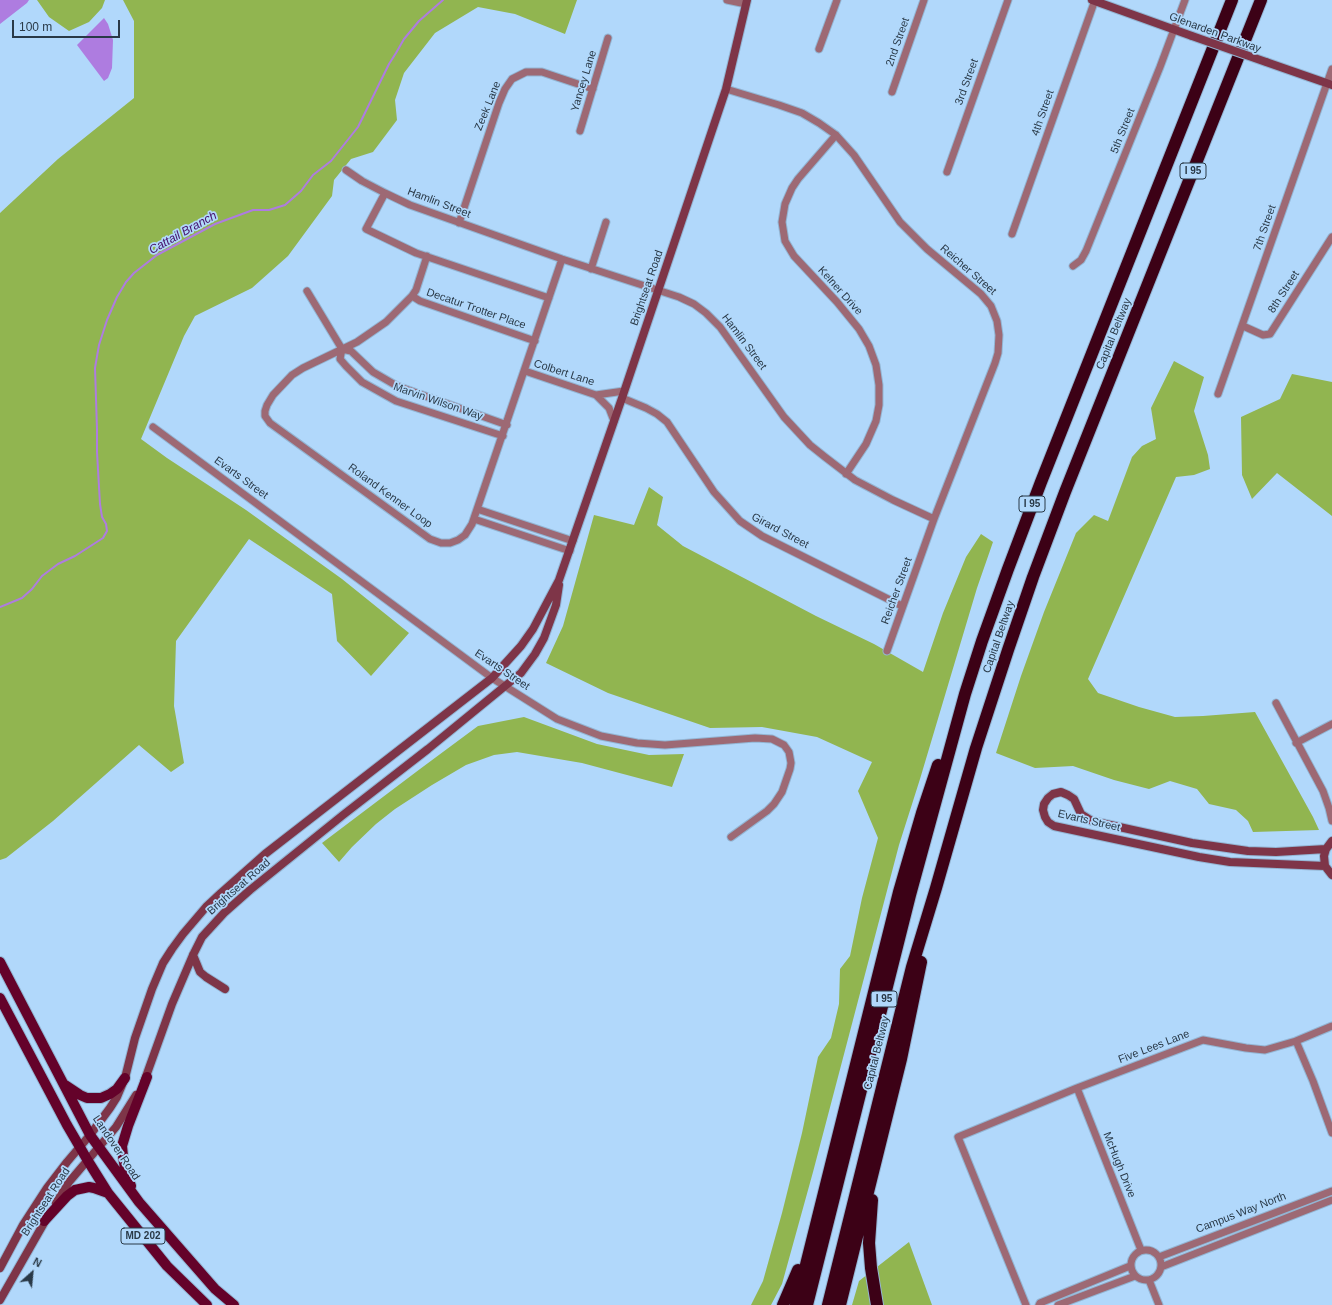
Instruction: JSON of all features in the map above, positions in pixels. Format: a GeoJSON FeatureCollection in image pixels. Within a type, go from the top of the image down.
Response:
{"type":"FeatureCollection","features":[{"type":"Feature","properties":{"kind":"highway","name":"Capital Beltway"},"geometry":{"type":"LineString","coordinates":[[807,1305],[896,947],[965,694],[1005,576],[1040,482],[1232,0]]}},
{"type":"Feature","properties":{"kind":"highway","name":"Capital Beltway"},"geometry":{"type":"LineString","coordinates":[[828,1305],[912,967],[976,748],[1033,577],[1068,485],[1261,0]]}},
{"type":"Feature","properties":{"kind":"highway"},"geometry":{"type":"LineString","coordinates":[[796,1305],[895,907],[920,820],[937,768],[965,694]]}},
{"type":"Feature","properties":{"kind":"highway"},"geometry":{"type":"LineString","coordinates":[[840,1305],[900,1059],[936,888]]}},
{"type":"Feature","properties":{"kind":"highway"},"geometry":{"type":"LineString","coordinates":[[877,1153],[871,1207],[870,1243],[871,1268],[877,1305]]}},
{"type":"Feature","properties":{"kind":"highway"},"geometry":{"type":"LineString","coordinates":[[783,1305],[791,1289],[818,1215]]}},
{"type":"Feature","properties":{"kind":"main road","name":"Landover Road"},"geometry":{"type":"LineString","coordinates":[[0,962],[90,1135],[139,1202],[215,1289],[234,1305]]}},
{"type":"Feature","properties":{"kind":"main road","name":"MD 202"},"geometry":{"type":"LineString","coordinates":[[0,998],[80,1147],[108,1193],[167,1266],[208,1305]]}},
{"type":"Feature","properties":{"kind":"main road"},"geometry":{"type":"LineString","coordinates":[[139,1202],[130,1184],[125,1169],[122,1156],[122,1146],[146,1077]]}},
{"type":"Feature","properties":{"kind":"main road"},"geometry":{"type":"LineString","coordinates":[[63,1084],[80,1095],[101,1098],[117,1089],[125,1078]]}},
{"type":"Feature","properties":{"kind":"main road"},"geometry":{"type":"LineString","coordinates":[[44,1221],[67,1196],[75,1190],[88,1187],[108,1193]]}},
{"type":"Feature","properties":{"kind":"street"},"geometry":{"type":"LineString","coordinates":[[727,0],[745,1]]}},
{"type":"Feature","properties":{"kind":"street"},"geometry":{"type":"LineString","coordinates":[[819,49],[837,0]]}},
{"type":"Feature","properties":{"kind":"street","name":"2nd Street"},"geometry":{"type":"LineString","coordinates":[[892,92],[924,0]]}},
{"type":"Feature","properties":{"kind":"street","name":"3rd Street"},"geometry":{"type":"LineString","coordinates":[[947,172],[1008,0]]}},
{"type":"Feature","properties":{"kind":"street","name":"Glenarden Parkway"},"geometry":{"type":"LineString","coordinates":[[1094,0],[1174,30],[1329,84]]}},
{"type":"Feature","properties":{"kind":"street","name":"4th Street"},"geometry":{"type":"LineString","coordinates":[[1012,234],[1094,0]]}},
{"type":"Feature","properties":{"kind":"street","name":"5th Street"},"geometry":{"type":"LineString","coordinates":[[1073,266],[1081,260],[1086,251],[1185,0]]}},
{"type":"Feature","properties":{"kind":"street","name":"Brightseat Road"},"geometry":{"type":"LineString","coordinates":[[0,1268],[23,1225],[43,1194],[90,1135],[117,1097],[125,1078],[144,1010],[163,963],[176,944],[206,907],[265,854],[492,678],[521,646],[533,629],[559,580],[623,395],[726,89],[745,1]]}},
{"type":"Feature","properties":{"kind":"street","name":"Yancey Lane"},"geometry":{"type":"LineString","coordinates":[[580,131],[608,38]]}},
{"type":"Feature","properties":{"kind":"street","name":"7th Street"},"geometry":{"type":"LineString","coordinates":[[1218,394],[1329,84],[1332,69]]}},
{"type":"Feature","properties":{"kind":"street","name":"Zeek Lane"},"geometry":{"type":"LineString","coordinates":[[458,223],[499,103],[505,88],[512,79],[526,72],[542,72],[593,89]]}},
{"type":"Feature","properties":{"kind":"street","name":"Reicher Street"},"geometry":{"type":"LineString","coordinates":[[726,89],[791,109],[812,118],[836,135],[854,155],[900,222],[927,249],[981,294],[991,306],[998,321],[998,353],[995,363],[934,519],[887,651]]}},
{"type":"Feature","properties":{"kind":"street","name":"Kelner Drive"},"geometry":{"type":"LineString","coordinates":[[836,135],[798,178],[785,204],[782,222],[784,235],[792,252],[859,329],[869,346],[876,365],[880,385],[879,405],[876,421],[866,444],[846,474]]}},
{"type":"Feature","properties":{"kind":"street","name":"Hamlin Street"},"geometry":{"type":"LineString","coordinates":[[346,170],[362,181],[410,205],[562,259],[687,300],[706,313],[720,327],[791,426],[810,445],[846,474],[877,492],[934,519]]}},
{"type":"Feature","properties":{"kind":"street"},"geometry":{"type":"LineString","coordinates":[[385,193],[366,229],[416,253],[549,298]]}},
{"type":"Feature","properties":{"kind":"street"},"geometry":{"type":"LineString","coordinates":[[592,269],[606,222]]}},
{"type":"Feature","properties":{"kind":"street","name":"8th Street"},"geometry":{"type":"LineString","coordinates":[[1243,326],[1263,335],[1270,334],[1332,237]]}},
{"type":"Feature","properties":{"kind":"street","name":"Roland Kenner Loop"},"geometry":{"type":"LineString","coordinates":[[427,256],[416,290],[386,322],[357,342],[303,368],[292,375],[270,400],[265,411],[265,416],[270,423],[432,540],[441,543],[450,543],[458,540],[465,535],[472,524],[507,425],[562,259]]}},
{"type":"Feature","properties":{"kind":"street","name":"Marvin Wilson Way"},"geometry":{"type":"LineString","coordinates":[[307,291],[342,349],[340,359],[362,382],[396,401],[502,436]]}},
{"type":"Feature","properties":{"kind":"street","name":"Decatur Trotter Place"},"geometry":{"type":"LineString","coordinates":[[412,296],[420,301],[535,341]]}},
{"type":"Feature","properties":{"kind":"street","name":"Marvin Wilson Way"},"geometry":{"type":"LineString","coordinates":[[342,349],[352,351],[373,372],[397,386],[507,425]]}},
{"type":"Feature","properties":{"kind":"street","name":"Colbert Lane"},"geometry":{"type":"LineString","coordinates":[[524,371],[596,395],[623,395]]}},
{"type":"Feature","properties":{"kind":"street","name":"Colbert Lane"},"geometry":{"type":"LineString","coordinates":[[596,395],[609,408],[614,420]]}},
{"type":"Feature","properties":{"kind":"street","name":"Girard Street"},"geometry":{"type":"LineString","coordinates":[[623,395],[657,414],[667,422],[714,492],[740,521],[762,536],[902,606]]}},
{"type":"Feature","properties":{"kind":"street","name":"Evarts Street"},"geometry":{"type":"LineString","coordinates":[[153,427],[492,678],[557,719],[614,739],[637,743],[665,745],[755,738],[772,739],[784,745],[789,752],[791,763],[782,792],[767,811],[731,837]]}},
{"type":"Feature","properties":{"kind":"street"},"geometry":{"type":"LineString","coordinates":[[477,509],[573,541]]}},
{"type":"Feature","properties":{"kind":"street"},"geometry":{"type":"LineString","coordinates":[[474,518],[570,551]]}},
{"type":"Feature","properties":{"kind":"street","name":"Brightseat Road"},"geometry":{"type":"LineString","coordinates":[[0,1300],[44,1221],[69,1182],[116,1127],[126,1113],[146,1077],[172,1004],[202,936],[224,913],[250,890],[521,673],[540,645],[556,605],[559,580]]}},
{"type":"Feature","properties":{"kind":"street"},"geometry":{"type":"LineString","coordinates":[[1276,704],[1323,791],[1330,810],[1332,821]]}},
{"type":"Feature","properties":{"kind":"street"},"geometry":{"type":"LineString","coordinates":[[1296,743],[1332,724]]}},
{"type":"Feature","properties":{"kind":"street","name":"Evarts Street"},"geometry":{"type":"LineString","coordinates":[[1325,866],[1230,862],[1199,857],[1054,826],[1048,822],[1045,817],[1043,810],[1044,804],[1053,794],[1061,792],[1074,799],[1081,814],[1092,821],[1192,843],[1248,851],[1276,852],[1330,842]]}},
{"type":"Feature","properties":{"kind":"street"},"geometry":{"type":"LineString","coordinates":[[1330,842],[1324,856],[1325,866],[1332,875]]}},
{"type":"Feature","properties":{"kind":"street"},"geometry":{"type":"LineString","coordinates":[[193,955],[200,972],[225,989]]}},
{"type":"Feature","properties":{"kind":"street","name":"Five Lees Lane"},"geometry":{"type":"LineString","coordinates":[[1026,1305],[958,1137],[1077,1088],[1202,1040],[1265,1050],[1296,1041],[1332,1026]]}},
{"type":"Feature","properties":{"kind":"street"},"geometry":{"type":"LineString","coordinates":[[1296,1041],[1332,1132]]}},
{"type":"Feature","properties":{"kind":"street","name":"McHugh Drive"},"geometry":{"type":"LineString","coordinates":[[1077,1088],[1141,1250]]}},
{"type":"Feature","properties":{"kind":"street","name":"Campus Way North"},"geometry":{"type":"LineString","coordinates":[[1159,1257],[1332,1191]]}},
{"type":"Feature","properties":{"kind":"street","name":"Campus Way North"},"geometry":{"type":"LineString","coordinates":[[1161,1266],[1332,1200]]}},
{"type":"Feature","properties":{"kind":"street"},"geometry":{"type":"LineString","coordinates":[[1141,1250],[1151,1251],[1159,1257],[1161,1266],[1158,1274],[1149,1280],[1141,1280],[1135,1276],[1130,1266],[1133,1257],[1141,1250]]}},
{"type":"Feature","properties":{"kind":"street"},"geometry":{"type":"LineString","coordinates":[[1039,1305],[1040,1303],[1130,1266]]}},
{"type":"Feature","properties":{"kind":"street"},"geometry":{"type":"LineString","coordinates":[[1058,1305],[1135,1276]]}},
{"type":"Feature","properties":{"kind":"street"},"geometry":{"type":"LineString","coordinates":[[1149,1280],[1159,1305]]}},
{"type":"Feature","properties":{"kind":"green space"},"geometry":{"type":"Polygon","coordinates":[[[37,0],[105,0],[102,8],[89,22],[69,31],[49,17],[37,0]]]}},
{"type":"Feature","properties":{"kind":"green space"},"geometry":{"type":"Polygon","coordinates":[[[123,0],[577,0],[565,34],[515,14],[478,7],[435,33],[404,73],[395,100],[397,120],[373,152],[351,159],[334,180],[332,196],[288,256],[252,288],[195,316],[184,336],[141,439],[246,510],[342,579],[409,633],[371,676],[337,641],[332,594],[249,539],[176,641],[174,706],[184,763],[171,772],[139,745],[53,821],[6,858],[0,860],[0,213],[58,159],[134,98],[134,21],[123,0]]]}},
{"type":"Feature","properties":{"kind":"green space"},"geometry":{"type":"Polygon","coordinates":[[[1174,361],[1204,377],[1194,411],[1208,455],[1210,469],[1194,475],[1176,477],[1088,679],[1098,693],[1175,717],[1255,712],[1319,830],[1253,832],[1248,821],[1236,810],[1209,804],[1197,789],[1170,781],[1149,789],[1114,780],[1073,766],[1035,768],[996,753],[1044,612],[1076,533],[1094,515],[1108,521],[1132,457],[1142,446],[1156,439],[1151,408],[1174,361]]]}},
{"type":"Feature","properties":{"kind":"green space"},"geometry":{"type":"Polygon","coordinates":[[[1292,374],[1332,382],[1332,516],[1277,473],[1252,499],[1242,475],[1241,417],[1280,399],[1292,374]]]}},
{"type":"Feature","properties":{"kind":"green space"},"geometry":{"type":"Polygon","coordinates":[[[649,487],[663,497],[657,525],[683,546],[816,616],[874,644],[923,672],[943,613],[966,557],[981,534],[993,542],[977,588],[899,845],[782,1284],[771,1305],[751,1305],[763,1281],[782,1213],[802,1133],[818,1057],[831,1038],[839,1004],[840,969],[850,956],[862,898],[878,838],[858,791],[872,762],[817,737],[762,727],[710,728],[608,693],[546,663],[563,626],[594,515],[634,525],[649,487]]]}},
{"type":"Feature","properties":{"kind":"green space"},"geometry":{"type":"Polygon","coordinates":[[[524,717],[597,744],[649,755],[684,754],[672,787],[582,763],[517,752],[494,755],[466,765],[395,809],[376,824],[339,862],[322,843],[478,726],[524,717]]]}},
{"type":"Feature","properties":{"kind":"green space"},"geometry":{"type":"Polygon","coordinates":[[[909,1242],[932,1305],[852,1305],[859,1281],[909,1242]]]}},
{"type":"Feature","properties":{"kind":"shaded area"},"geometry":{"type":"Polygon","coordinates":[[[0,0],[29,0],[0,24],[0,0]]]}},
{"type":"Feature","properties":{"kind":"shaded area"},"geometry":{"type":"Polygon","coordinates":[[[104,18],[108,24],[113,40],[112,68],[108,78],[104,81],[77,45],[104,18]]]}},
{"type":"Feature","properties":{"kind":"waterway","name":"Cattail Branch"},"geometry":{"type":"LineString","coordinates":[[0,607],[22,598],[32,589],[42,576],[58,564],[75,556],[103,538],[107,531],[106,524],[102,517],[100,504],[95,368],[99,345],[107,320],[117,297],[126,282],[134,273],[157,255],[215,224],[253,210],[269,210],[285,205],[301,191],[313,175],[331,161],[358,127],[389,64],[404,39],[419,21],[443,0]]}}]}
